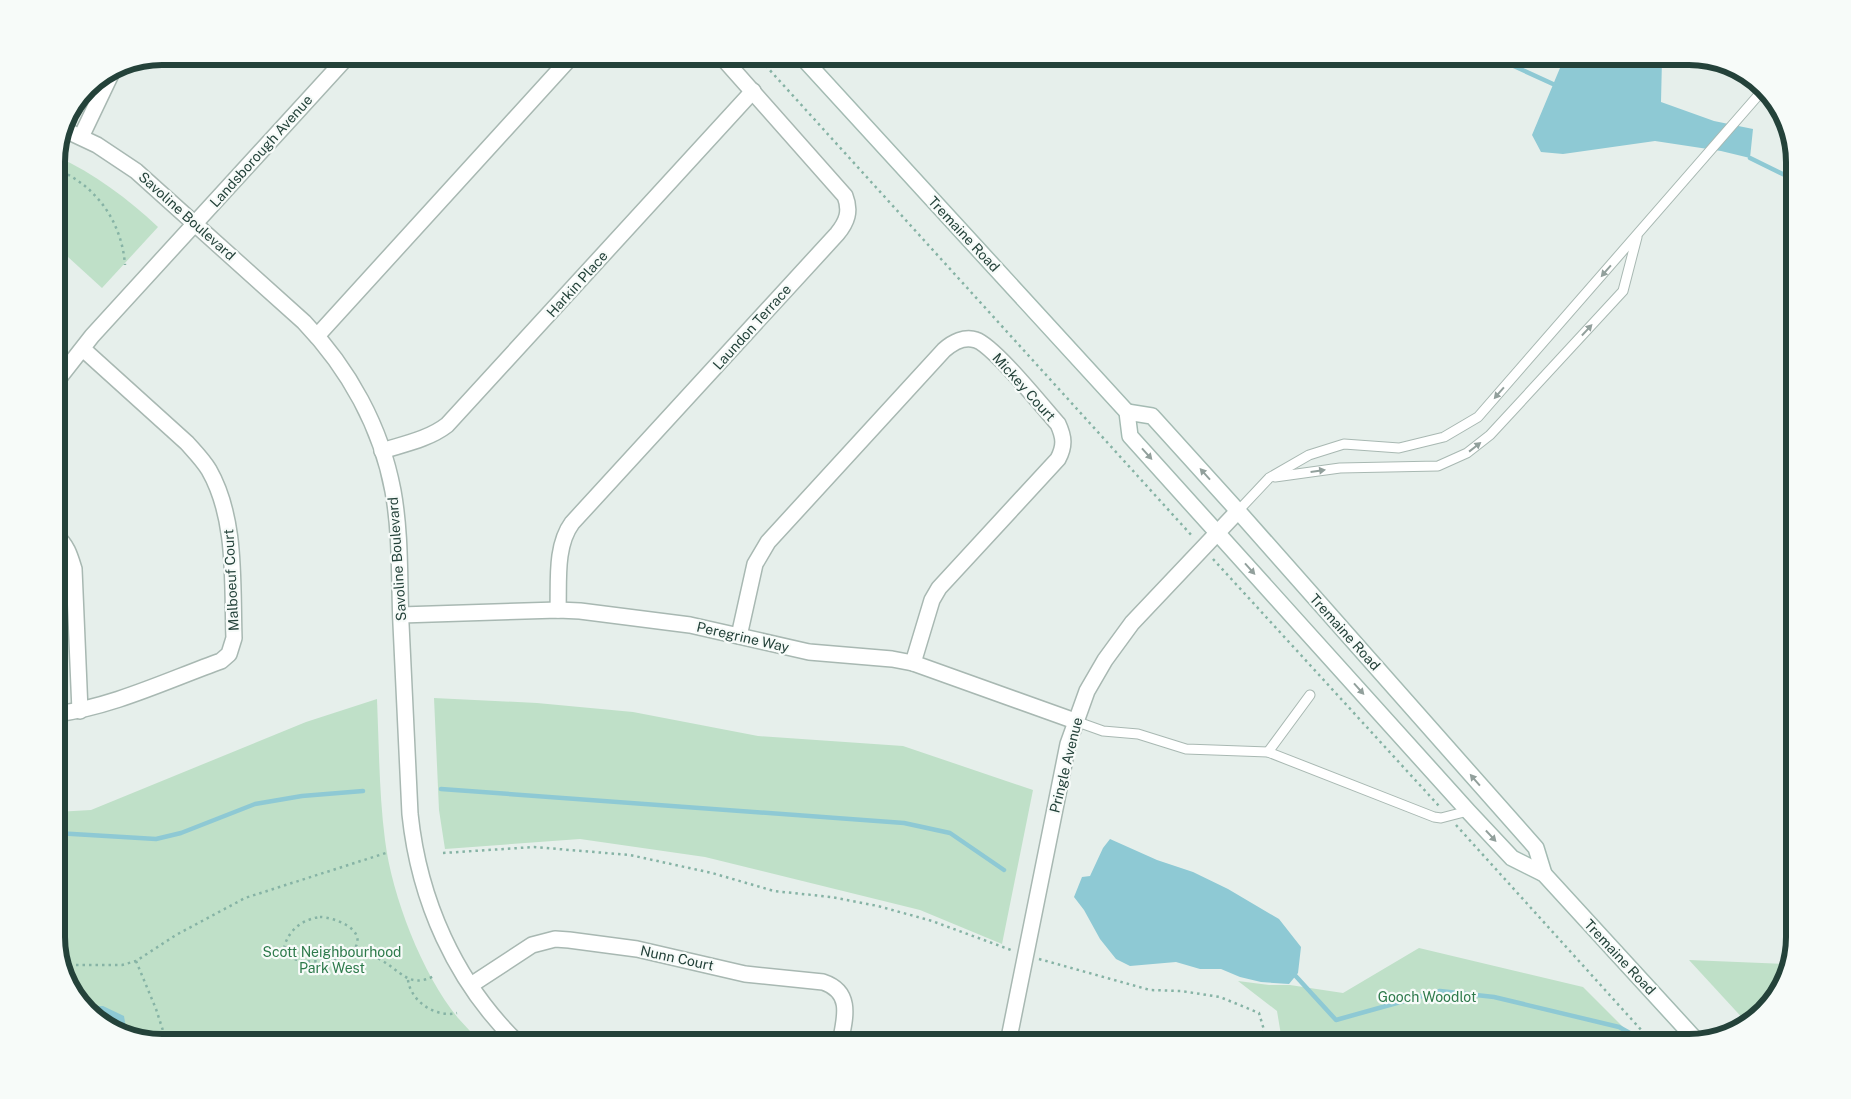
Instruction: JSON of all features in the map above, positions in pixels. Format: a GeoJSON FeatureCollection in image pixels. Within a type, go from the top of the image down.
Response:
{"type":"FeatureCollection","features":[{"type":"Feature","properties":{"kind":"street","name":"Landsborough Avenue"},"geometry":{"type":"LineString","coordinates":[[65,371],[340,65]]}},
{"type":"Feature","properties":{"kind":"street"},"geometry":{"type":"LineString","coordinates":[[317,336],[564,65]]}},
{"type":"Feature","properties":{"kind":"street","name":"Laundon Terrace"},"geometry":{"type":"LineString","coordinates":[[558,610],[561,551],[564,538],[572,523],[837,234],[847,220],[848,204],[845,196],[729,65]]}},
{"type":"Feature","properties":{"kind":"street","name":"Tremaine Road"},"geometry":{"type":"LineString","coordinates":[[809,65],[1127,412],[1130,436],[1468,811],[1512,858],[1544,874],[1690,1034]]}},
{"type":"Feature","properties":{"kind":"street"},"geometry":{"type":"LineString","coordinates":[[81,137],[108,81]]}},
{"type":"Feature","properties":{"kind":"street","name":"Harkin Place"},"geometry":{"type":"LineString","coordinates":[[382,451],[432,435],[447,425],[753,92]]}},
{"type":"Feature","properties":{"kind":"street","name":"Savoline Boulevard"},"geometry":{"type":"LineString","coordinates":[[70,132],[104,150],[136,171],[196,223],[317,336],[344,371],[369,416],[382,451],[393,492],[396,518],[410,814],[416,855],[425,891],[456,962],[471,985],[510,1034]]}},
{"type":"Feature","properties":{"kind":"street","name":"Mickey Court"},"geometry":{"type":"LineString","coordinates":[[740,636],[755,564],[768,542],[944,350],[952,343],[962,340],[976,340],[993,352],[1058,424],[1062,433],[1063,447],[1058,459],[939,588],[932,600],[912,663]]}},
{"type":"Feature","properties":{"kind":"street","name":"Malboeuf Court"},"geometry":{"type":"LineString","coordinates":[[65,713],[80,711],[104,704],[221,660],[229,654],[234,638],[228,525],[223,504],[209,471],[201,458],[187,443],[83,349]]}},
{"type":"Feature","properties":{"kind":"street","name":"Tremaine Road"},"geometry":{"type":"LineString","coordinates":[[1127,412],[1152,416],[1238,511],[1536,848],[1544,874]]}},
{"type":"Feature","properties":{"kind":"street","name":"Pringle Avenue"},"geometry":{"type":"LineString","coordinates":[[1013,1034],[1065,759],[1075,721],[1094,679],[1117,641],[1142,611],[1238,511]]}},
{"type":"Feature","properties":{"kind":"street"},"geometry":{"type":"LineString","coordinates":[[65,546],[74,569],[80,711]]}},
{"type":"Feature","properties":{"kind":"street","name":"Peregrine Way"},"geometry":{"type":"LineString","coordinates":[[401,615],[558,610],[580,611],[690,626],[809,652],[892,659],[912,663],[1075,721]]}},
{"type":"Feature","properties":{"kind":"street","name":"Nunn Court"},"geometry":{"type":"LineString","coordinates":[[471,985],[532,945],[555,939],[569,940],[613,946],[745,974],[829,984],[836,987],[844,1003],[845,1014],[842,1034]]}},
{"type":"Feature","properties":{"kind":"lane"},"geometry":{"type":"LineString","coordinates":[[1238,511],[1269,478],[1309,455],[1344,444],[1399,448],[1444,437],[1478,417],[1759,94]]}},
{"type":"Feature","properties":{"kind":"lane"},"geometry":{"type":"LineString","coordinates":[[1269,478],[1340,468],[1438,466],[1467,453],[1490,435],[1623,291],[1638,234]]}},
{"type":"Feature","properties":{"kind":"lane"},"geometry":{"type":"LineString","coordinates":[[1268,752],[1310,695]]}},
{"type":"Feature","properties":{"kind":"lane"},"geometry":{"type":"LineString","coordinates":[[1075,721],[1103,731],[1138,734],[1186,748],[1268,752],[1434,817],[1441,818],[1468,811]]}},
{"type":"Feature","properties":{"kind":"path"},"geometry":{"type":"LineString","coordinates":[[765,65],[1441,808]]}},
{"type":"Feature","properties":{"kind":"path"},"geometry":{"type":"LineString","coordinates":[[65,173],[76,178],[105,205],[124,252],[125,265]]}},
{"type":"Feature","properties":{"kind":"path"},"geometry":{"type":"LineString","coordinates":[[1456,825],[1645,1034]]}},
{"type":"Feature","properties":{"kind":"path"},"geometry":{"type":"LineString","coordinates":[[443,853],[534,847],[630,855],[712,873],[774,891],[831,897],[878,906],[932,921],[1014,951]]}},
{"type":"Feature","properties":{"kind":"path"},"geometry":{"type":"LineString","coordinates":[[69,966],[122,965],[136,961],[176,935],[245,898],[389,852]]}},
{"type":"Feature","properties":{"kind":"path"},"geometry":{"type":"LineString","coordinates":[[320,917],[336,919],[346,924],[356,937],[357,943],[354,950],[346,955],[311,962],[290,958],[285,953],[284,948],[288,936],[296,928],[309,919],[320,917]]}},
{"type":"Feature","properties":{"kind":"path"},"geometry":{"type":"LineString","coordinates":[[354,950],[378,958],[408,980],[412,992],[426,1007],[437,1012],[457,1013]]}},
{"type":"Feature","properties":{"kind":"path"},"geometry":{"type":"LineString","coordinates":[[1039,959],[1150,990],[1181,991],[1220,997],[1259,1014],[1264,1030],[1262,1034]]}},
{"type":"Feature","properties":{"kind":"path"},"geometry":{"type":"LineString","coordinates":[[136,961],[164,1034]]}},
{"type":"Feature","properties":{"kind":"path"},"geometry":{"type":"LineString","coordinates":[[408,980],[426,980],[434,976]]}},
{"type":"Feature","properties":{"kind":"green space"},"geometry":{"type":"Polygon","coordinates":[[[65,160],[110,187],[158,227],[102,288],[65,254],[65,160]]]}},
{"type":"Feature","properties":{"kind":"green space"},"geometry":{"type":"Polygon","coordinates":[[[434,698],[537,703],[633,712],[758,736],[903,746],[1033,790],[1002,944],[920,910],[705,857],[580,839],[445,849],[439,810],[434,698]]]}},
{"type":"Feature","properties":{"kind":"green space","name":"Scott Neighbourhood Park West"},"geometry":{"type":"Polygon","coordinates":[[[377,699],[383,822],[394,885],[411,934],[432,980],[458,1018],[473,1034],[162,1034],[137,1031],[113,1021],[93,1006],[85,996],[72,974],[67,956],[65,943],[65,811],[91,810],[306,722],[377,699]]]}},
{"type":"Feature","properties":{"kind":"green space","name":"Gooch Woodlot"},"geometry":{"type":"Polygon","coordinates":[[[1419,948],[1583,987],[1630,1034],[1281,1034],[1277,1011],[1238,981],[1269,985],[1290,985],[1343,993],[1419,948]]]}},
{"type":"Feature","properties":{"kind":"green space"},"geometry":{"type":"Polygon","coordinates":[[[1689,960],[1782,964],[1773,986],[1766,996],[1758,1006],[1742,1018],[1689,960]]]}},
{"type":"Feature","properties":{"kind":"water"},"geometry":{"type":"Polygon","coordinates":[[[1561,65],[1662,65],[1661,102],[1714,121],[1753,129],[1750,158],[1721,151],[1655,141],[1563,154],[1541,152],[1532,135],[1561,65]]]}},
{"type":"Feature","properties":{"kind":"water"},"geometry":{"type":"Polygon","coordinates":[[[1110,839],[1157,860],[1193,872],[1228,889],[1279,919],[1301,947],[1298,973],[1289,984],[1261,982],[1240,977],[1221,969],[1200,969],[1176,962],[1130,966],[1116,959],[1100,939],[1084,910],[1074,897],[1082,877],[1090,876],[1103,848],[1110,839]]]}},
{"type":"Feature","properties":{"kind":"water"},"geometry":{"type":"Polygon","coordinates":[[[103,1006],[124,1016],[126,1027],[113,1021],[94,1007],[103,1006]]]}},
{"type":"Feature","properties":{"kind":"waterway"},"geometry":{"type":"LineString","coordinates":[[1512,65],[1553,84]]}},
{"type":"Feature","properties":{"kind":"waterway"},"geometry":{"type":"LineString","coordinates":[[1750,158],[1786,176]]}},
{"type":"Feature","properties":{"kind":"waterway"},"geometry":{"type":"LineString","coordinates":[[441,789],[904,823],[950,833],[1004,870]]}},
{"type":"Feature","properties":{"kind":"waterway"},"geometry":{"type":"LineString","coordinates":[[65,834],[156,839],[181,833],[255,804],[302,796],[363,791]]}},
{"type":"Feature","properties":{"kind":"waterway"},"geometry":{"type":"LineString","coordinates":[[1292,972],[1336,1020],[1440,991],[1494,997],[1619,1027],[1632,1034]]}}]}
